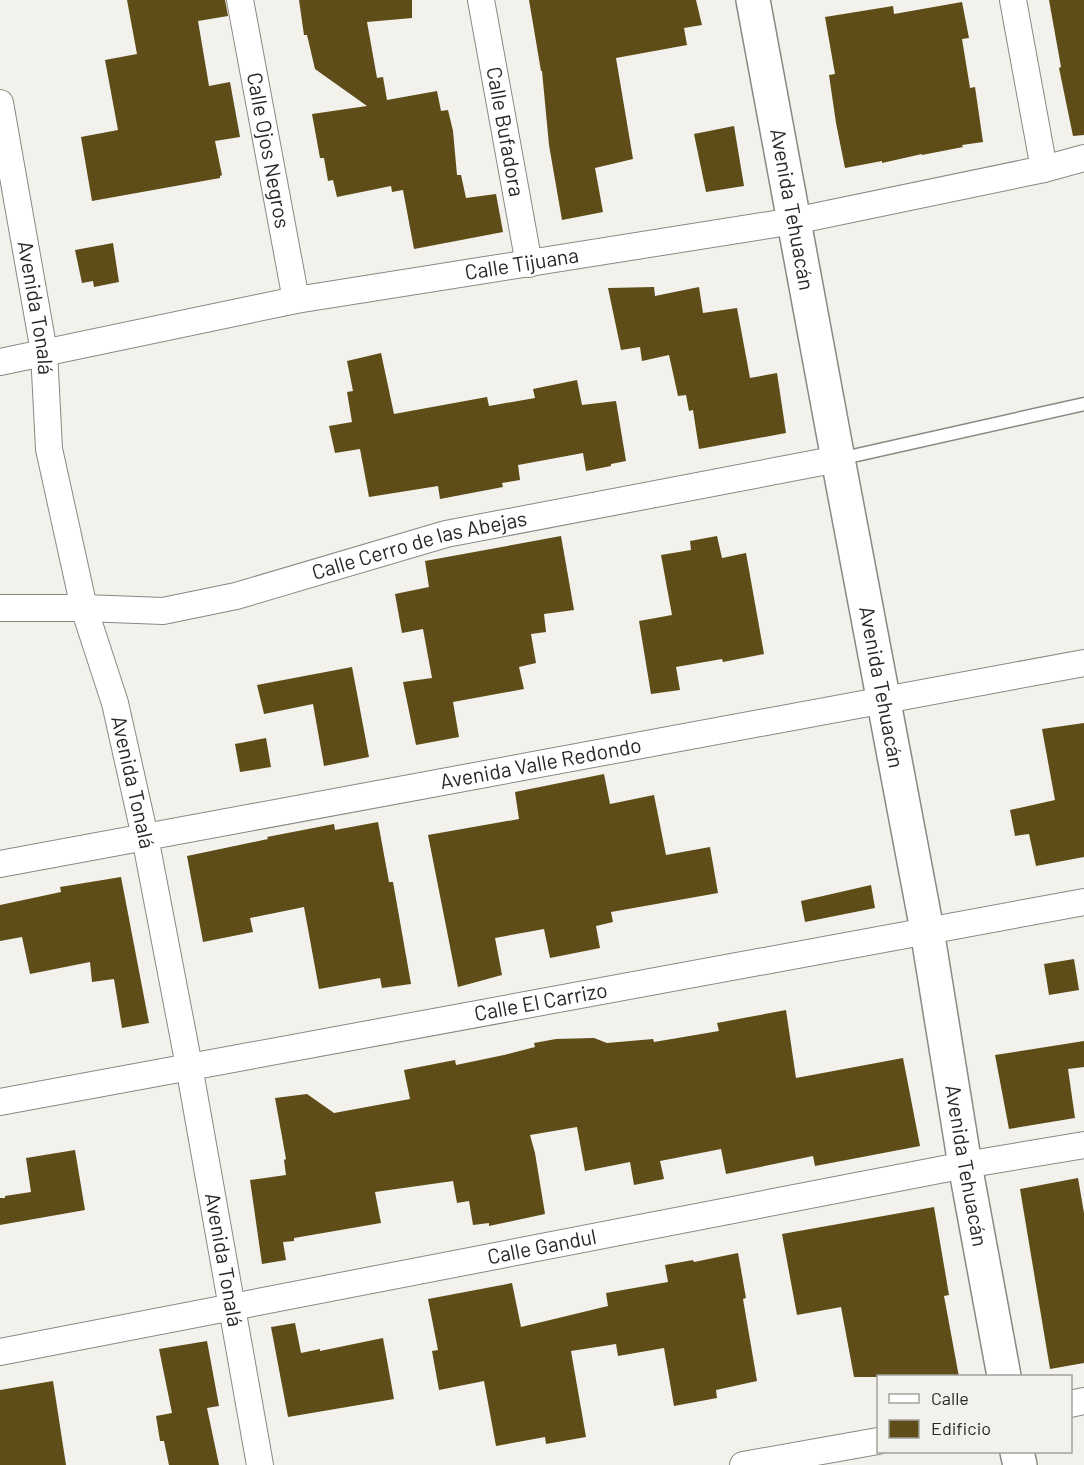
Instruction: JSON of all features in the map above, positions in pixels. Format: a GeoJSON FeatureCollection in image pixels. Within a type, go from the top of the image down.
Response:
{"type":"FeatureCollection","features":[{"type":"Feature","properties":{"kind":"street","name":"Calle Ojos Negros"},"geometry":{"type":"LineString","coordinates":[[240,0],[297,300]]}},
{"type":"Feature","properties":{"kind":"street","name":"Calle Bufadora"},"geometry":{"type":"LineString","coordinates":[[481,0],[528,264]]}},
{"type":"Feature","properties":{"kind":"street","name":"Avenida Tehuacán"},"geometry":{"type":"LineString","coordinates":[[753,0],[927,930],[965,1165],[1004,1375]]}},
{"type":"Feature","properties":{"kind":"street"},"geometry":{"type":"LineString","coordinates":[[1013,0],[1044,169]]}},
{"type":"Feature","properties":{"kind":"street","name":"Avenida Tonalá"},"geometry":{"type":"LineString","coordinates":[[0,102],[44,352],[49,449],[84,608],[115,703],[145,837],[189,1066],[260,1465]]}},
{"type":"Feature","properties":{"kind":"street","name":"Calle Tijuana"},"geometry":{"type":"LineString","coordinates":[[0,362],[297,300],[794,221],[1044,169],[1084,158]]}},
{"type":"Feature","properties":{"kind":"street","name":"Calle Cerro de las Abejas"},"geometry":{"type":"LineString","coordinates":[[0,608],[163,611],[225,598],[446,534],[838,459]]}},
{"type":"Feature","properties":{"kind":"street","name":"Avenida Valle Redondo"},"geometry":{"type":"LineString","coordinates":[[0,864],[1084,663]]}},
{"type":"Feature","properties":{"kind":"street","name":"Calle El Carrizo"},"geometry":{"type":"LineString","coordinates":[[0,1102],[1084,902]]}},
{"type":"Feature","properties":{"kind":"street","name":"Calle Gandul"},"geometry":{"type":"LineString","coordinates":[[0,1352],[965,1165],[1084,1145]]}},
{"type":"Feature","properties":{"kind":"street"},"geometry":{"type":"LineString","coordinates":[[743,1465],[877,1441]]}},
{"type":"Feature","properties":{"kind":"lane"},"geometry":{"type":"LineString","coordinates":[[838,459],[1084,404]]}},
{"type":"Feature","properties":{"kind":"building"},"geometry":{"type":"Polygon","coordinates":[[[127,0],[225,0],[228,16],[198,21],[209,86],[230,82],[240,137],[215,141],[222,175],[220,178],[92,201],[81,137],[118,130],[105,60],[137,54],[127,0]]]}},
{"type":"Feature","properties":{"kind":"building"},"geometry":{"type":"Polygon","coordinates":[[[299,0],[412,0],[412,18],[367,22],[377,78],[383,77],[387,100],[437,91],[441,111],[448,110],[453,131],[457,175],[461,175],[466,198],[496,194],[503,232],[414,249],[403,190],[392,192],[391,186],[337,197],[333,180],[328,181],[324,158],[320,158],[312,114],[367,106],[315,69],[307,35],[304,35],[299,0]]]}},
{"type":"Feature","properties":{"kind":"building"},"geometry":{"type":"Polygon","coordinates":[[[529,0],[696,0],[702,25],[684,28],[687,45],[616,58],[633,159],[595,168],[603,212],[562,220],[549,145],[542,71],[529,0]]]}},
{"type":"Feature","properties":{"kind":"building"},"geometry":{"type":"Polygon","coordinates":[[[1049,0],[1084,0],[1084,135],[1073,136],[1059,68],[1061,67],[1049,0]]]}},
{"type":"Feature","properties":{"kind":"building"},"geometry":{"type":"Polygon","coordinates":[[[962,2],[969,38],[962,39],[970,88],[975,87],[983,142],[882,163],[882,161],[845,168],[829,75],[835,74],[825,17],[893,6],[894,14],[962,2]]]}},
{"type":"Feature","properties":{"kind":"building"},"geometry":{"type":"Polygon","coordinates":[[[734,126],[744,186],[706,192],[694,134],[734,126]]]}},
{"type":"Feature","properties":{"kind":"building"},"geometry":{"type":"Polygon","coordinates":[[[113,243],[119,282],[94,287],[93,281],[82,283],[75,250],[113,243]]]}},
{"type":"Feature","properties":{"kind":"building"},"geometry":{"type":"Polygon","coordinates":[[[654,287],[655,296],[699,287],[703,313],[737,308],[750,378],[777,373],[786,433],[699,449],[693,410],[689,411],[686,395],[678,396],[669,355],[642,361],[640,347],[621,350],[608,288],[654,287]]]}},
{"type":"Feature","properties":{"kind":"building"},"geometry":{"type":"Polygon","coordinates":[[[381,353],[394,414],[487,397],[489,406],[535,398],[533,389],[577,380],[582,405],[616,401],[626,461],[586,471],[583,453],[518,465],[520,480],[502,483],[503,487],[440,499],[438,486],[369,497],[360,449],[335,453],[329,426],[352,422],[347,392],[353,391],[347,361],[381,353]]]}},
{"type":"Feature","properties":{"kind":"building"},"geometry":{"type":"Polygon","coordinates":[[[561,536],[574,610],[544,614],[546,632],[531,634],[536,663],[519,667],[524,689],[453,702],[459,737],[416,745],[403,682],[432,678],[423,629],[402,633],[395,594],[429,587],[425,561],[561,536]]]}},
{"type":"Feature","properties":{"kind":"building"},"geometry":{"type":"Polygon","coordinates":[[[717,536],[722,558],[746,553],[764,654],[723,662],[722,659],[676,667],[680,690],[651,694],[639,621],[672,615],[661,555],[691,550],[690,541],[717,536]]]}},
{"type":"Feature","properties":{"kind":"building"},"geometry":{"type":"Polygon","coordinates":[[[352,667],[369,757],[324,766],[313,704],[264,714],[257,685],[352,667]]]}},
{"type":"Feature","properties":{"kind":"building"},"geometry":{"type":"Polygon","coordinates":[[[1084,723],[1084,857],[1036,866],[1029,834],[1015,836],[1010,810],[1055,800],[1042,729],[1084,723]]]}},
{"type":"Feature","properties":{"kind":"building"},"geometry":{"type":"Polygon","coordinates":[[[266,738],[271,767],[240,772],[235,744],[266,738]]]}},
{"type":"Feature","properties":{"kind":"building"},"geometry":{"type":"Polygon","coordinates":[[[604,774],[610,804],[654,795],[666,855],[710,847],[718,893],[611,912],[613,922],[596,926],[600,948],[550,958],[544,929],[495,938],[502,975],[458,987],[428,835],[519,819],[515,792],[604,774]]]}},
{"type":"Feature","properties":{"kind":"building"},"geometry":{"type":"Polygon","coordinates":[[[378,822],[389,882],[393,882],[411,984],[382,988],[380,978],[319,989],[304,907],[250,918],[253,932],[203,942],[187,856],[334,824],[335,830],[378,822]]]}},
{"type":"Feature","properties":{"kind":"building"},"geometry":{"type":"Polygon","coordinates":[[[121,877],[149,1023],[122,1028],[114,979],[92,982],[90,962],[30,974],[22,937],[0,941],[0,905],[61,892],[60,887],[121,877]]]}},
{"type":"Feature","properties":{"kind":"building"},"geometry":{"type":"Polygon","coordinates":[[[871,885],[875,908],[805,922],[801,901],[871,885]]]}},
{"type":"Feature","properties":{"kind":"building"},"geometry":{"type":"Polygon","coordinates":[[[1074,959],[1079,990],[1049,995],[1044,964],[1074,959]]]}},
{"type":"Feature","properties":{"kind":"building"},"geometry":{"type":"Polygon","coordinates":[[[786,1010],[796,1078],[903,1058],[920,1146],[815,1166],[813,1156],[726,1174],[721,1149],[660,1161],[664,1179],[634,1185],[630,1162],[585,1171],[577,1127],[530,1135],[545,1214],[489,1226],[489,1223],[473,1225],[469,1201],[457,1203],[453,1181],[375,1192],[381,1223],[294,1238],[294,1241],[283,1242],[286,1260],[262,1264],[250,1180],[286,1175],[284,1160],[286,1159],[275,1098],[307,1094],[334,1113],[410,1099],[404,1070],[455,1060],[456,1065],[535,1047],[534,1043],[556,1039],[594,1038],[607,1043],[653,1039],[654,1042],[719,1031],[717,1023],[786,1010]]]}},
{"type":"Feature","properties":{"kind":"building"},"geometry":{"type":"Polygon","coordinates":[[[1084,1041],[1084,1067],[1068,1069],[1075,1118],[1009,1129],[995,1055],[1084,1041]]]}},
{"type":"Feature","properties":{"kind":"building"},"geometry":{"type":"Polygon","coordinates":[[[75,1150],[85,1210],[0,1225],[0,1198],[31,1192],[26,1158],[75,1150]]]}},
{"type":"Feature","properties":{"kind":"building"},"geometry":{"type":"Polygon","coordinates":[[[1078,1178],[1084,1213],[1084,1363],[1050,1369],[1020,1189],[1078,1178]]]}},
{"type":"Feature","properties":{"kind":"building"},"geometry":{"type":"Polygon","coordinates":[[[934,1207],[949,1295],[944,1296],[959,1375],[854,1377],[841,1307],[797,1315],[782,1234],[934,1207]]]}},
{"type":"Feature","properties":{"kind":"building"},"geometry":{"type":"Polygon","coordinates":[[[738,1253],[746,1298],[743,1299],[757,1381],[716,1390],[717,1398],[674,1406],[664,1348],[618,1356],[616,1344],[571,1351],[586,1437],[546,1444],[545,1437],[496,1446],[484,1381],[439,1390],[432,1351],[438,1350],[428,1299],[512,1283],[521,1327],[608,1306],[606,1293],[668,1282],[665,1265],[738,1253]]]}},
{"type":"Feature","properties":{"kind":"building"},"geometry":{"type":"Polygon","coordinates":[[[295,1323],[301,1353],[383,1338],[394,1399],[288,1417],[271,1327],[295,1323]]]}},
{"type":"Feature","properties":{"kind":"building"},"geometry":{"type":"Polygon","coordinates":[[[207,1341],[219,1406],[207,1408],[219,1465],[169,1465],[164,1441],[160,1441],[156,1416],[172,1413],[159,1349],[207,1341]]]}},
{"type":"Feature","properties":{"kind":"building"},"geometry":{"type":"Polygon","coordinates":[[[53,1381],[66,1465],[0,1465],[0,1390],[53,1381]]]}}]}
